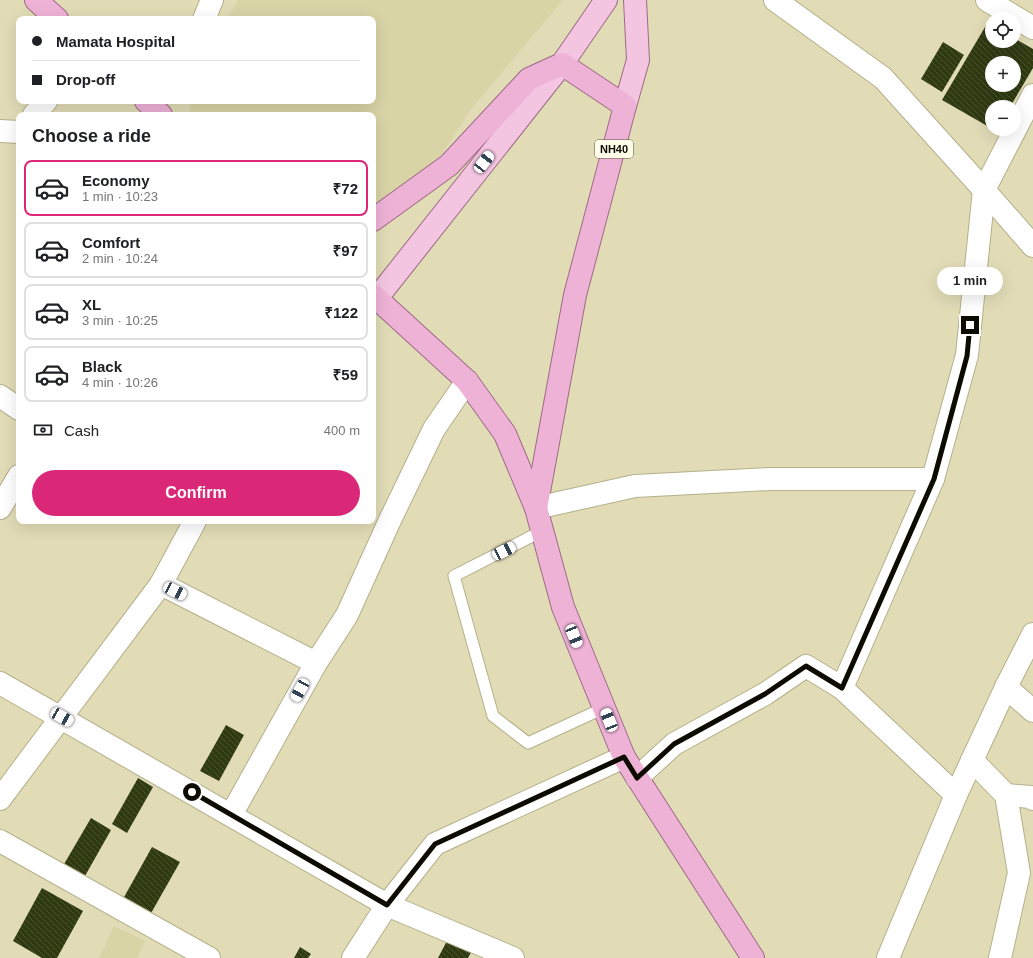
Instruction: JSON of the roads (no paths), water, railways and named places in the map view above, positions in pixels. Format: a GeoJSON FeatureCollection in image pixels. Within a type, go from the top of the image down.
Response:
{"type":"FeatureCollection","features":[{"type":"Feature","properties":{"kind":"highway"},"geometry":{"type":"LineString","coordinates":[[36,0],[54,16]]}},
{"type":"Feature","properties":{"kind":"highway"},"geometry":{"type":"LineString","coordinates":[[376,218],[449,165],[528,79],[562,64],[625,106]]}},
{"type":"Feature","properties":{"kind":"highway"},"geometry":{"type":"LineString","coordinates":[[149,104],[158,112]]}},
{"type":"Feature","properties":{"kind":"highway","name":"NH40"},"geometry":{"type":"LineString","coordinates":[[536,508],[575,295],[625,106]]}},
{"type":"Feature","properties":{"kind":"highway","name":"NH40"},"geometry":{"type":"LineString","coordinates":[[376,300],[467,381],[505,434],[536,508],[563,607],[624,757],[753,958]]}},
{"type":"Feature","properties":{"kind":"main road"},"geometry":{"type":"LineString","coordinates":[[376,296],[562,64],[606,0]]}},
{"type":"Feature","properties":{"kind":"main road"},"geometry":{"type":"LineString","coordinates":[[625,106],[638,60],[635,0]]}},
{"type":"Feature","properties":{"kind":"street"},"geometry":{"type":"LineString","coordinates":[[205,16],[212,0]]}},
{"type":"Feature","properties":{"kind":"street"},"geometry":{"type":"LineString","coordinates":[[775,0],[883,78],[1033,246]]}},
{"type":"Feature","properties":{"kind":"street"},"geometry":{"type":"LineString","coordinates":[[987,0],[1033,28]]}},
{"type":"Feature","properties":{"kind":"street"},"geometry":{"type":"LineString","coordinates":[[842,688],[934,479],[967,356],[984,190],[1033,95]]}},
{"type":"Feature","properties":{"kind":"street"},"geometry":{"type":"LineString","coordinates":[[37,112],[43,104]]}},
{"type":"Feature","properties":{"kind":"street"},"geometry":{"type":"LineString","coordinates":[[0,131],[16,132]]}},
{"type":"Feature","properties":{"kind":"street"},"geometry":{"type":"LineString","coordinates":[[231,815],[316,663],[347,615],[390,520],[434,429],[467,381]]}},
{"type":"Feature","properties":{"kind":"street"},"geometry":{"type":"LineString","coordinates":[[0,396],[16,406]]}},
{"type":"Feature","properties":{"kind":"street"},"geometry":{"type":"LineString","coordinates":[[536,508],[635,486],[770,480],[934,479]]}},
{"type":"Feature","properties":{"kind":"street"},"geometry":{"type":"LineString","coordinates":[[0,508],[16,481]]}},
{"type":"Feature","properties":{"kind":"street"},"geometry":{"type":"LineString","coordinates":[[0,799],[161,584],[193,524]]}},
{"type":"Feature","properties":{"kind":"street"},"geometry":{"type":"LineString","coordinates":[[161,584],[316,663]]}},
{"type":"Feature","properties":{"kind":"street"},"geometry":{"type":"LineString","coordinates":[[888,958],[956,795],[1006,687],[1033,634]]}},
{"type":"Feature","properties":{"kind":"street"},"geometry":{"type":"LineString","coordinates":[[637,778],[674,744],[765,694],[806,666],[842,688],[956,795]]}},
{"type":"Feature","properties":{"kind":"street"},"geometry":{"type":"LineString","coordinates":[[0,683],[62,717],[387,905],[513,958]]}},
{"type":"Feature","properties":{"kind":"street"},"geometry":{"type":"LineString","coordinates":[[1006,687],[1033,711]]}},
{"type":"Feature","properties":{"kind":"street"},"geometry":{"type":"LineString","coordinates":[[353,958],[387,905],[435,844],[624,757]]}},
{"type":"Feature","properties":{"kind":"street"},"geometry":{"type":"LineString","coordinates":[[972,760],[1006,795],[1019,873],[1000,958]]}},
{"type":"Feature","properties":{"kind":"street"},"geometry":{"type":"LineString","coordinates":[[1006,795],[1033,798]]}},
{"type":"Feature","properties":{"kind":"street"},"geometry":{"type":"LineString","coordinates":[[0,841],[209,958]]}},
{"type":"Feature","properties":{"kind":"lane"},"geometry":{"type":"LineString","coordinates":[[542,531],[454,576],[493,716],[528,743],[604,708]]}}]}
